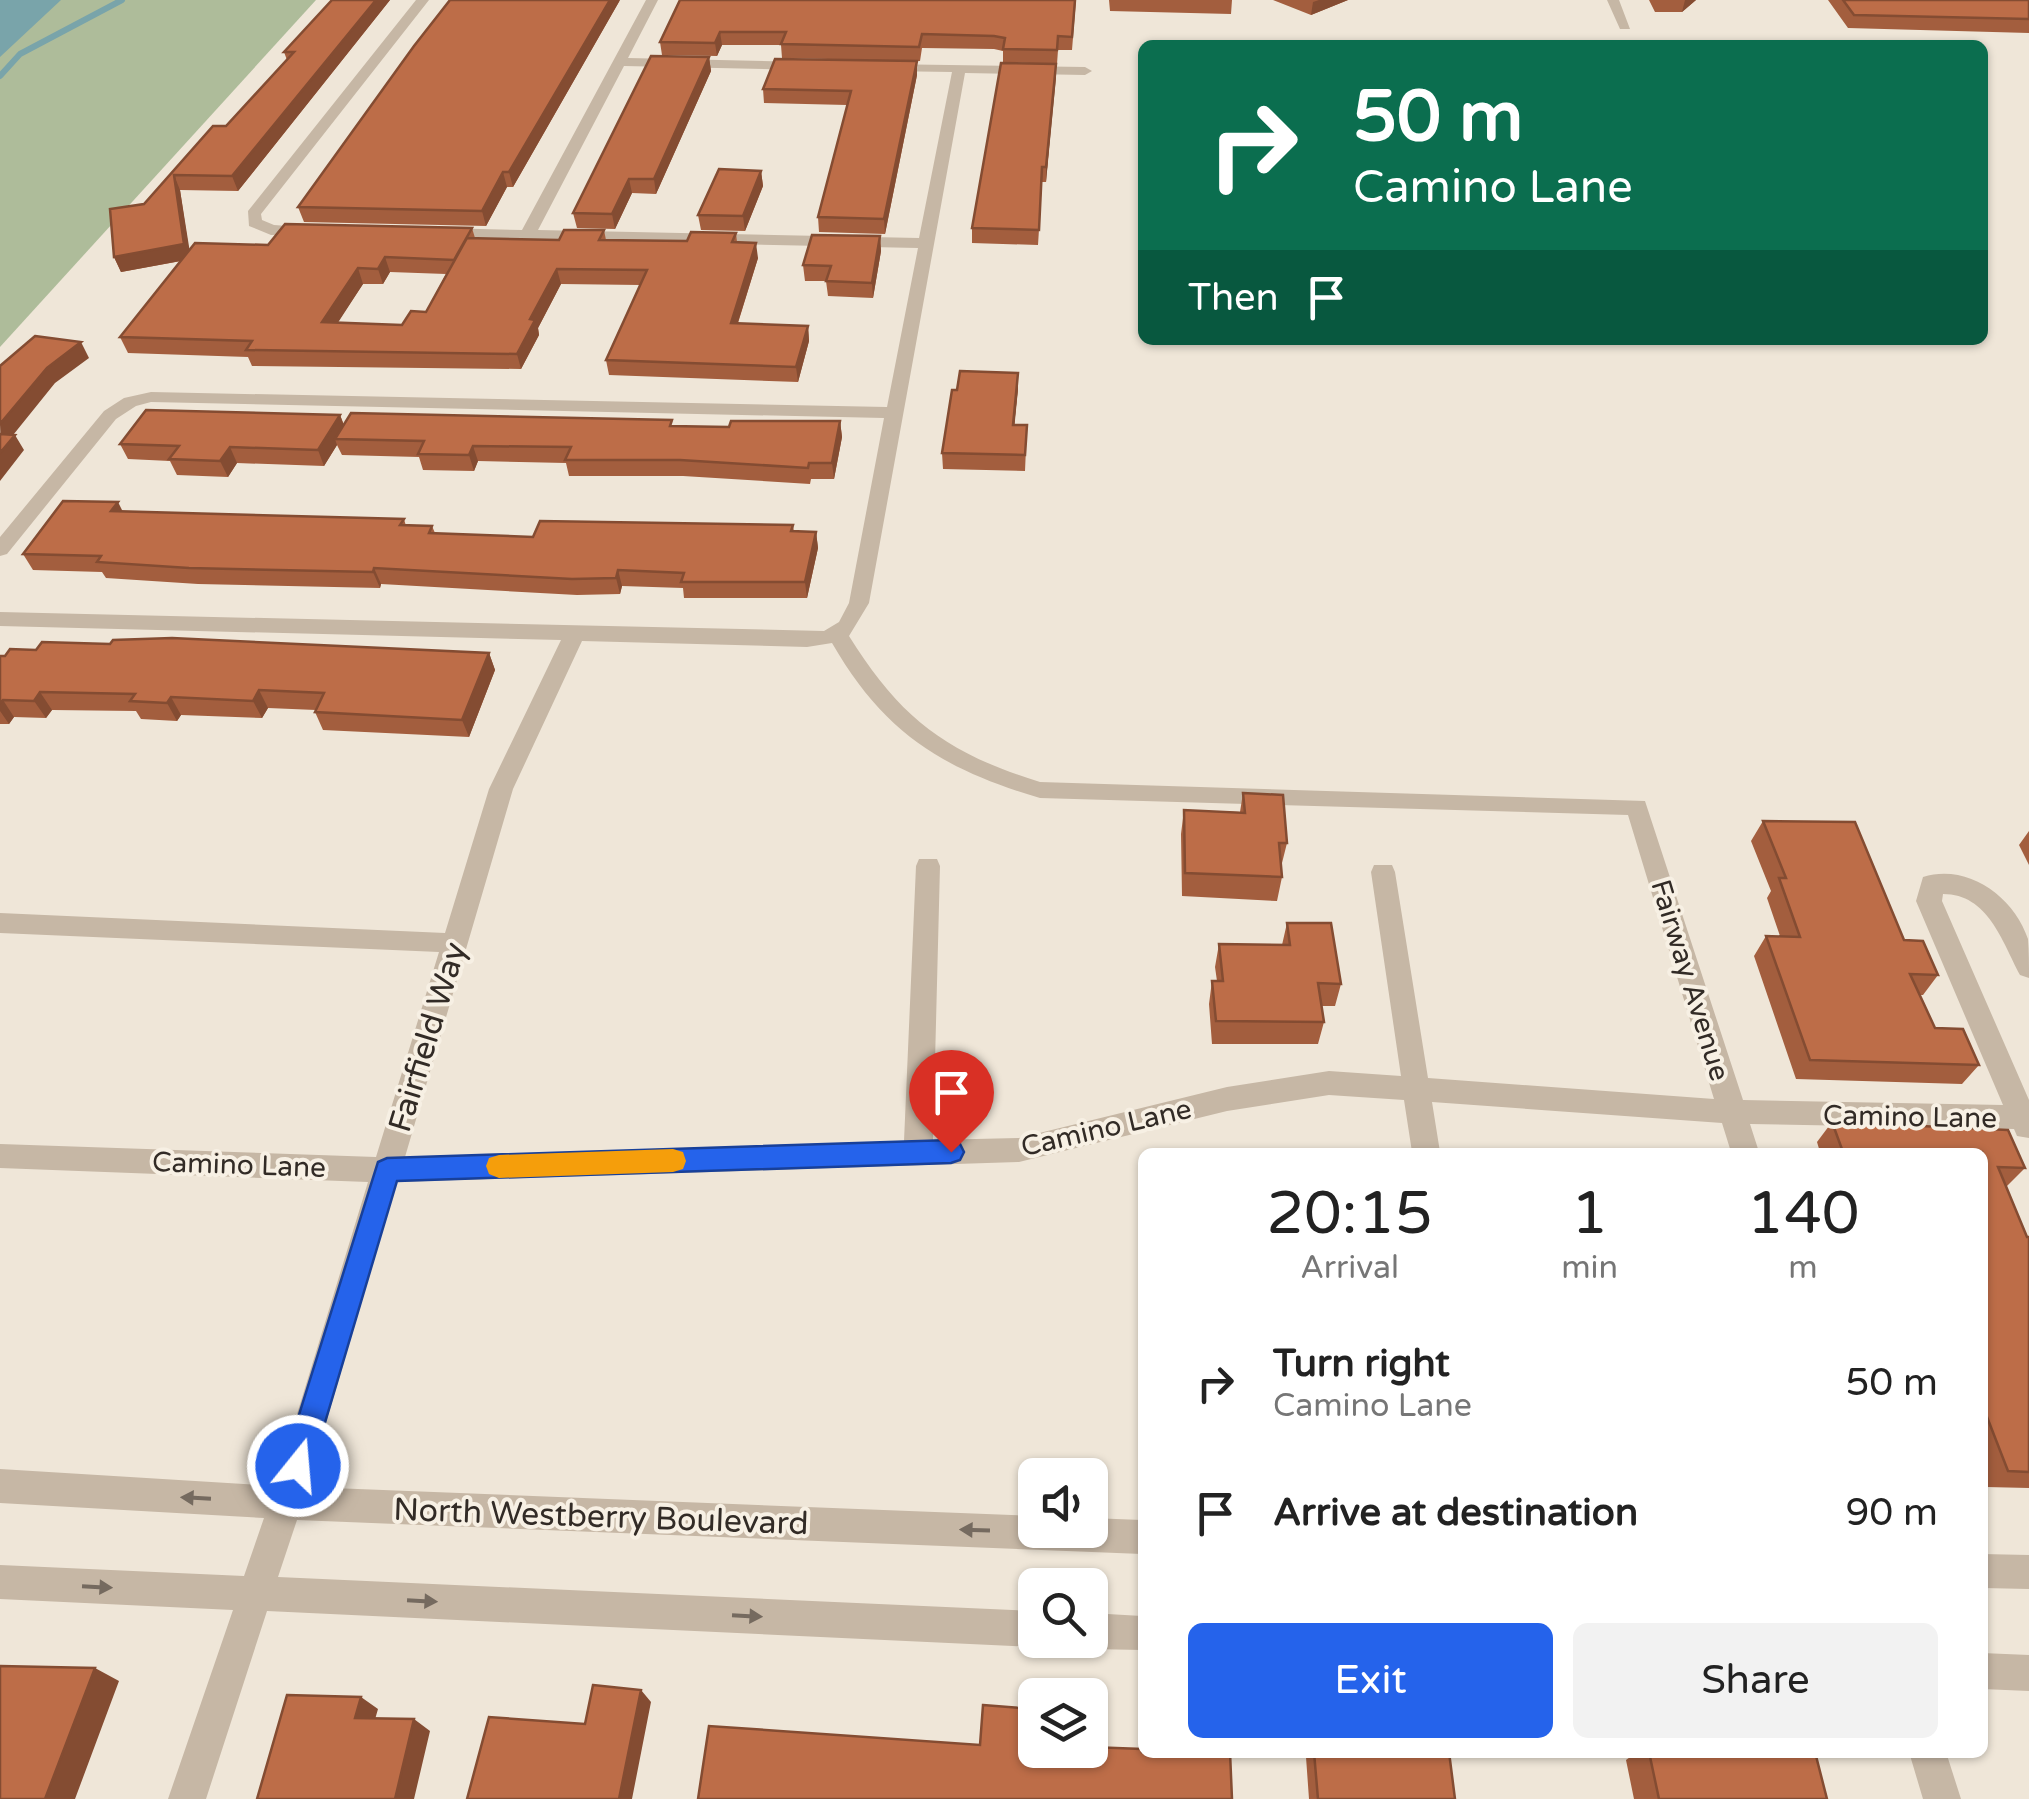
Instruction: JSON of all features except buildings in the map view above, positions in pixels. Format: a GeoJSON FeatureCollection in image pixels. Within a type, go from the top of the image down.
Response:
{"type":"FeatureCollection","features":[{"type":"Feature","properties":{"kind":"street"},"geometry":{"type":"LineString","coordinates":[[330,231],[271,230],[255,223],[252,214],[424,0]]}},
{"type":"Feature","properties":{"kind":"street"},"geometry":{"type":"LineString","coordinates":[[528,234],[652,0]]}},
{"type":"Feature","properties":{"kind":"street"},"geometry":{"type":"LineString","coordinates":[[1613,0],[1625,26]]}},
{"type":"Feature","properties":{"kind":"street"},"geometry":{"type":"LineString","coordinates":[[620,62],[827,66]]}},
{"type":"Feature","properties":{"kind":"street"},"geometry":{"type":"LineString","coordinates":[[865,67],[1084,71]]}},
{"type":"Feature","properties":{"kind":"street"},"geometry":{"type":"LineString","coordinates":[[0,619],[815,640],[838,636],[853,622],[859,603],[960,68]]}},
{"type":"Feature","properties":{"kind":"street"},"geometry":{"type":"LineString","coordinates":[[428,233],[927,243]]}},
{"type":"Feature","properties":{"kind":"street"},"geometry":{"type":"LineString","coordinates":[[0,550],[95,430],[130,402],[151,396],[895,413]]}},
{"type":"Feature","properties":{"kind":"street","name":"Fairfield Way"},"geometry":{"type":"LineString","coordinates":[[187,1799],[286,1503],[501,789],[575,633]]}},
{"type":"Feature","properties":{"kind":"street","name":"Fairway Avenue"},"geometry":{"type":"LineString","coordinates":[[838,636],[871,689],[930,746],[991,776],[1040,790],[1637,807],[1744,1148]]}},
{"type":"Feature","properties":{"kind":"street"},"geometry":{"type":"LineString","coordinates":[[918,1153],[928,866]]}},
{"type":"Feature","properties":{"kind":"street"},"geometry":{"type":"LineString","coordinates":[[1383,872],[1425,1148]]}},
{"type":"Feature","properties":{"kind":"street"},"geometry":{"type":"LineString","coordinates":[[2027,1122],[1929,901],[1932,884],[1950,882],[1976,891],[2000,908],[2029,968]]}},
{"type":"Feature","properties":{"kind":"street"},"geometry":{"type":"LineString","coordinates":[[0,923],[454,943]]}},
{"type":"Feature","properties":{"kind":"street","name":"Camino Lane"},"geometry":{"type":"LineString","coordinates":[[0,1156],[387,1170],[1019,1150],[1227,1099],[1328,1084],[1417,1087],[1733,1112],[2027,1122]]}},
{"type":"Feature","properties":{"kind":"street","name":"North Westberry Boulevard"},"geometry":{"type":"LineString","coordinates":[[0,1486],[286,1503],[1138,1537]]}},
{"type":"Feature","properties":{"kind":"street"},"geometry":{"type":"LineString","coordinates":[[1988,1570],[2029,1572]]}},
{"type":"Feature","properties":{"kind":"street"},"geometry":{"type":"LineString","coordinates":[[0,1582],[1018,1627]]}},
{"type":"Feature","properties":{"kind":"street"},"geometry":{"type":"LineString","coordinates":[[1108,1632],[1138,1633]]}},
{"type":"Feature","properties":{"kind":"street"},"geometry":{"type":"LineString","coordinates":[[1988,1671],[2029,1673]]}},
{"type":"Feature","properties":{"kind":"street"},"geometry":{"type":"LineString","coordinates":[[1929,1758],[1942,1799]]}},
{"type":"Feature","properties":{"kind":"green space"},"geometry":{"type":"Polygon","coordinates":[[[0,0],[316,0],[0,347],[0,0]]]}},
{"type":"Feature","properties":{"kind":"water"},"geometry":{"type":"Polygon","coordinates":[[[0,0],[61,0],[0,57],[0,0]]]}},
{"type":"Feature","properties":{"kind":"waterway"},"geometry":{"type":"LineString","coordinates":[[0,76],[20,54],[122,0]]}},
{"type":"Feature","properties":{"kind":"slow traffic"},"geometry":{"type":"LineString","coordinates":[[499,1166],[673,1161]]}},
{"type":"Feature","properties":{"kind":"route"},"geometry":{"type":"LineString","coordinates":[[298,1466],[387,1170],[951,1152]]}}]}
